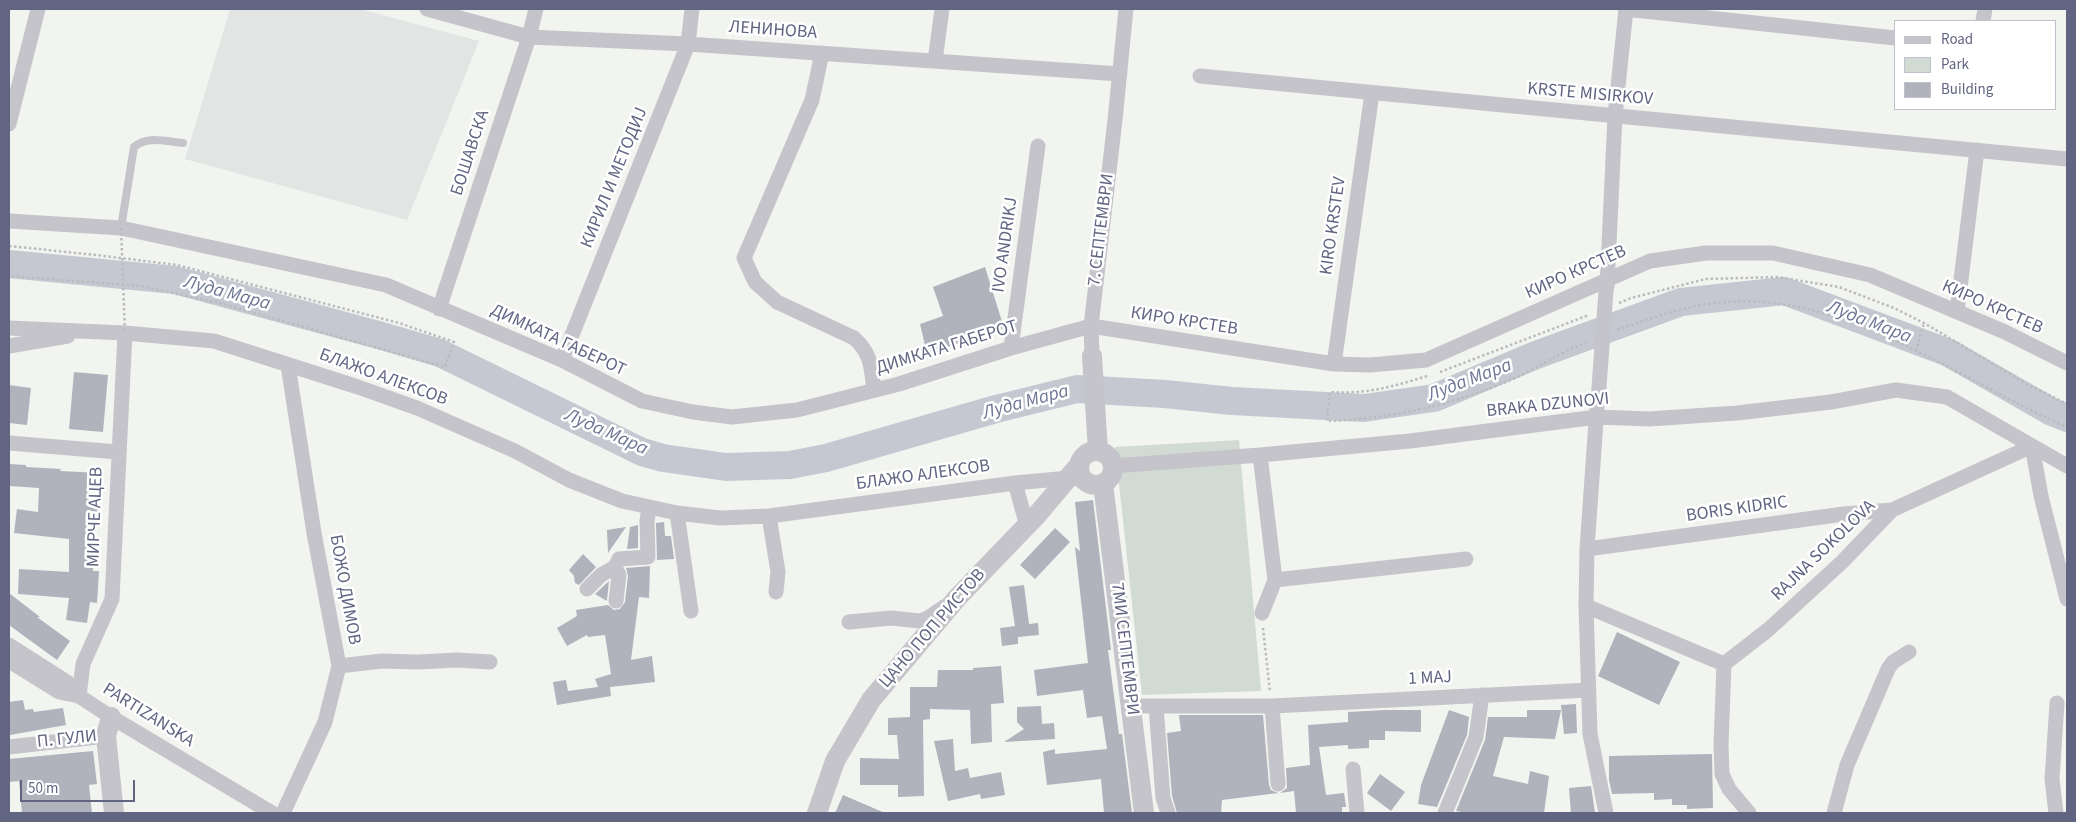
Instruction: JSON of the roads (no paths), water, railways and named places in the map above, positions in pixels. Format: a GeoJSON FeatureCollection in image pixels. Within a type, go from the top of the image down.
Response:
{"type":"FeatureCollection","features":[{"type":"Feature","properties":{"kind":"street"},"geometry":{"type":"LineString","coordinates":[[9,124],[38,9]]}},
{"type":"Feature","properties":{"kind":"street","name":"ЛЕНИНОВА"},"geometry":{"type":"LineString","coordinates":[[427,9],[529,37],[688,44],[1120,74]]}},
{"type":"Feature","properties":{"kind":"street","name":"БОШАВСКА"},"geometry":{"type":"LineString","coordinates":[[439,309],[529,37],[536,9]]}},
{"type":"Feature","properties":{"kind":"street","name":"КИРИЛ И МЕТОДИЈ"},"geometry":{"type":"LineString","coordinates":[[562,360],[688,44],[692,9]]}},
{"type":"Feature","properties":{"kind":"street"},"geometry":{"type":"LineString","coordinates":[[935,61],[942,9]]}},
{"type":"Feature","properties":{"kind":"street","name":"7. СЕПТЕМВРИ"},"geometry":{"type":"LineString","coordinates":[[1098,451],[1098,418],[1090,326],[1126,9]]}},
{"type":"Feature","properties":{"kind":"street"},"geometry":{"type":"LineString","coordinates":[[1606,813],[1590,734],[1586,606],[1587,549],[1607,285],[1615,116],[1626,9],[1894,38]]}},
{"type":"Feature","properties":{"kind":"street"},"geometry":{"type":"LineString","coordinates":[[822,53],[812,100],[744,258],[755,282],[777,302],[854,338],[864,346],[870,359],[874,390]]}},
{"type":"Feature","properties":{"kind":"street","name":"KRSTE MISIRKOV"},"geometry":{"type":"LineString","coordinates":[[1200,76],[2067,159]]}},
{"type":"Feature","properties":{"kind":"street","name":"KIRO KRSTEV"},"geometry":{"type":"LineString","coordinates":[[1334,364],[1372,93]]}},
{"type":"Feature","properties":{"kind":"street","name":"IVO ANDRIKJ"},"geometry":{"type":"LineString","coordinates":[[1011,348],[1038,146]]}},
{"type":"Feature","properties":{"kind":"street"},"geometry":{"type":"LineString","coordinates":[[1957,312],[1977,150]]}},
{"type":"Feature","properties":{"kind":"street","name":"ДИМКАТА ГАБЕРОТ"},"geometry":{"type":"LineString","coordinates":[[9,221],[120,228],[386,285],[562,360],[642,401],[693,412],[732,417],[798,410],[899,384],[1011,348],[1090,326]]}},
{"type":"Feature","properties":{"kind":"street","name":"КИРО КРСТЕВ"},"geometry":{"type":"LineString","coordinates":[[1090,326],[1334,364],[1370,365],[1426,360],[1540,310],[1607,285],[1650,261],[1706,254],[1773,254],[1870,275],[1957,312],[2067,363]]}},
{"type":"Feature","properties":{"kind":"street","name":"БЛАЖО АЛЕКСОВ"},"geometry":{"type":"LineString","coordinates":[[9,328],[125,333],[214,340],[358,386],[417,408],[515,451],[569,480],[622,501],[677,513],[720,518],[769,516],[1077,474]]}},
{"type":"Feature","properties":{"kind":"street","name":"БЛАЖО АЛЕКСОВ"},"geometry":{"type":"LineString","coordinates":[[9,346],[91,332]]}},
{"type":"Feature","properties":{"kind":"street","name":"МИРЧЕ АЦЕВ"},"geometry":{"type":"LineString","coordinates":[[79,696],[83,664],[112,599],[125,333]]}},
{"type":"Feature","properties":{"kind":"street","name":"БОЖО ДИМОВ"},"geometry":{"type":"LineString","coordinates":[[283,813],[325,722],[339,666],[314,533],[288,365]]}},
{"type":"Feature","properties":{"kind":"street","name":"BRAKA DZUNOVI"},"geometry":{"type":"LineString","coordinates":[[1113,466],[1410,441],[1597,417],[1649,419],[1736,413],[1831,402],[1896,390],[1947,397],[2032,446]]}},
{"type":"Feature","properties":{"kind":"street"},"geometry":{"type":"LineString","coordinates":[[9,443],[118,452]]}},
{"type":"Feature","properties":{"kind":"street"},"geometry":{"type":"LineString","coordinates":[[2032,446],[2067,466]]}},
{"type":"Feature","properties":{"kind":"street"},"geometry":{"type":"LineString","coordinates":[[2032,446],[2041,496],[2067,599]]}},
{"type":"Feature","properties":{"kind":"street","name":"RAJNA SOKOLOVA"},"geometry":{"type":"LineString","coordinates":[[1724,664],[1769,629],[1842,562],[1892,510],[2032,446]]}},
{"type":"Feature","properties":{"kind":"street"},"geometry":{"type":"LineString","coordinates":[[1098,451],[1108,457],[1113,466],[1111,476],[1103,484],[1096,486],[1088,484],[1077,474],[1084,457],[1091,452],[1098,451]]}},
{"type":"Feature","properties":{"kind":"street"},"geometry":{"type":"LineString","coordinates":[[1260,455],[1275,580],[1262,613]]}},
{"type":"Feature","properties":{"kind":"street","name":"ЦАНО ПОП РИСТОВ"},"geometry":{"type":"LineString","coordinates":[[818,813],[835,761],[872,700],[957,598],[1077,474]]}},
{"type":"Feature","properties":{"kind":"street"},"geometry":{"type":"LineString","coordinates":[[1015,483],[1027,526]]}},
{"type":"Feature","properties":{"kind":"street","name":"7МИ СЕПТЕМВРИ"},"geometry":{"type":"LineString","coordinates":[[1103,484],[1144,813]]}},
{"type":"Feature","properties":{"kind":"street"},"geometry":{"type":"LineString","coordinates":[[587,589],[601,574],[615,568],[619,559],[648,557],[647,520],[649,508]]}},
{"type":"Feature","properties":{"kind":"street","name":"BORIS KIDRIC"},"geometry":{"type":"LineString","coordinates":[[1587,549],[1844,514],[1892,510]]}},
{"type":"Feature","properties":{"kind":"street"},"geometry":{"type":"LineString","coordinates":[[677,513],[691,611]]}},
{"type":"Feature","properties":{"kind":"street"},"geometry":{"type":"LineString","coordinates":[[769,516],[778,572],[776,592]]}},
{"type":"Feature","properties":{"kind":"street"},"geometry":{"type":"LineString","coordinates":[[1275,580],[1466,559]]}},
{"type":"Feature","properties":{"kind":"street"},"geometry":{"type":"LineString","coordinates":[[615,568],[619,575],[616,600]]}},
{"type":"Feature","properties":{"kind":"street"},"geometry":{"type":"LineString","coordinates":[[850,622],[891,618],[920,621],[928,618],[957,598]]}},
{"type":"Feature","properties":{"kind":"street"},"geometry":{"type":"LineString","coordinates":[[1586,606],[1724,664],[1721,745],[1722,774],[1730,789],[1749,813]]}},
{"type":"Feature","properties":{"kind":"street","name":"PARTIZANSKA"},"geometry":{"type":"LineString","coordinates":[[9,645],[67,682],[108,727],[272,813]]}},
{"type":"Feature","properties":{"kind":"street"},"geometry":{"type":"LineString","coordinates":[[1834,813],[1847,765],[1888,669],[1893,662],[1909,652]]}},
{"type":"Feature","properties":{"kind":"street"},"geometry":{"type":"LineString","coordinates":[[339,666],[382,661],[457,660],[490,662]]}},
{"type":"Feature","properties":{"kind":"street"},"geometry":{"type":"LineString","coordinates":[[9,661],[59,692],[79,696]]}},
{"type":"Feature","properties":{"kind":"street","name":"1 MAJ"},"geometry":{"type":"LineString","coordinates":[[1131,706],[1272,706],[1589,690]]}},
{"type":"Feature","properties":{"kind":"street"},"geometry":{"type":"LineString","coordinates":[[1445,813],[1476,737],[1482,695]]}},
{"type":"Feature","properties":{"kind":"street"},"geometry":{"type":"LineString","coordinates":[[2056,813],[2052,779],[2057,703]]}},
{"type":"Feature","properties":{"kind":"street"},"geometry":{"type":"LineString","coordinates":[[1156,706],[1163,798],[1168,813]]}},
{"type":"Feature","properties":{"kind":"street"},"geometry":{"type":"LineString","coordinates":[[1272,706],[1278,784]]}},
{"type":"Feature","properties":{"kind":"street"},"geometry":{"type":"LineString","coordinates":[[108,727],[114,813]]}},
{"type":"Feature","properties":{"kind":"street","name":"П. ГУЛИ"},"geometry":{"type":"LineString","coordinates":[[9,747],[108,727]]}},
{"type":"Feature","properties":{"kind":"street"},"geometry":{"type":"LineString","coordinates":[[1353,769],[1357,813]]}},
{"type":"Feature","properties":{"kind":"lane"},"geometry":{"type":"LineString","coordinates":[[120,228],[134,147],[141,141],[150,140],[183,143]]}},
{"type":"Feature","properties":{"kind":"waterway","name":"Луда Мара"},"geometry":{"type":"LineString","coordinates":[[9,264],[175,280],[382,336],[440,353],[642,452],[663,458],[726,467],[790,465],[826,458],[996,409],[1077,389],[1165,394],[1232,401],[1364,408],[1434,398],[1536,355],[1681,302],[1784,291],[1949,353],[2052,412],[2067,418]]}}]}
